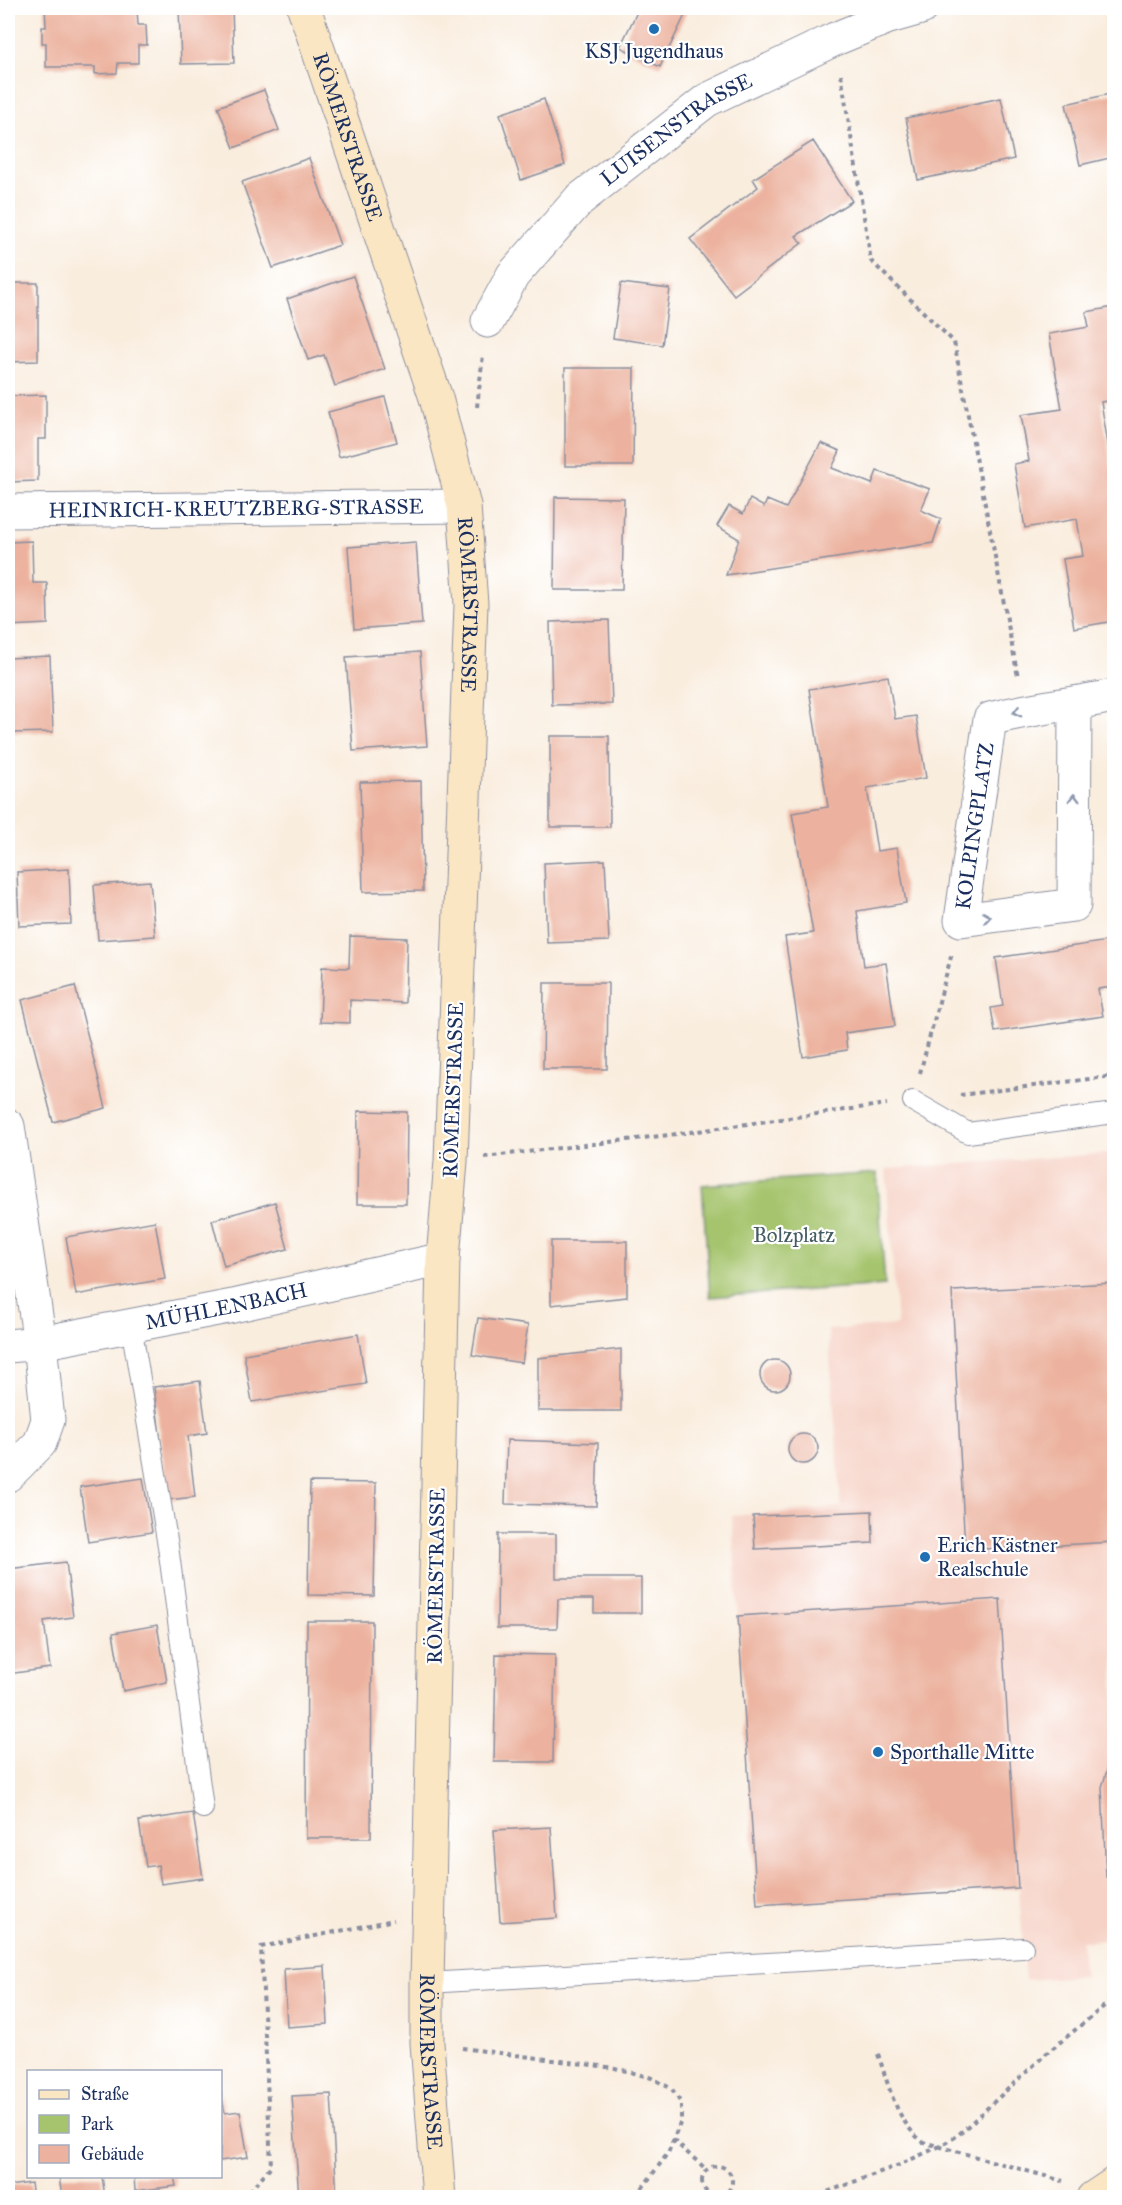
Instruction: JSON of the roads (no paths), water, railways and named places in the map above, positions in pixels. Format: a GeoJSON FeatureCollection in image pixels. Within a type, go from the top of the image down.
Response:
{"type":"FeatureCollection","features":[{"type":"Feature","properties":{"kind":"main road","name":"RÖMERSTRASSE"},"geometry":{"type":"LineString","coordinates":[[304,8],[436,398],[464,506],[471,604],[451,1161],[443,1260],[427,1983],[427,2043],[439,2198]]}},
{"type":"Feature","properties":{"kind":"street","name":"LUISENSTRASSE"},"geometry":{"type":"LineString","coordinates":[[488,321],[513,275],[579,200],[707,100],[835,39],[886,18],[921,8]]}},
{"type":"Feature","properties":{"kind":"street","name":"HEINRICH-KREUTZBERG-STRASSE"},"geometry":{"type":"LineString","coordinates":[[8,511],[464,506]]}},
{"type":"Feature","properties":{"kind":"street"},"geometry":{"type":"LineString","coordinates":[[1075,704],[1114,696]]}},
{"type":"Feature","properties":{"kind":"street","name":"KOLPINGPLATZ"},"geometry":{"type":"LineString","coordinates":[[1075,704],[1074,905],[961,920],[990,719],[1024,710],[1075,704]]}},
{"type":"Feature","properties":{"kind":"street"},"geometry":{"type":"LineString","coordinates":[[8,1126],[40,1343],[48,1420],[40,1443],[8,1475]]}},
{"type":"Feature","properties":{"kind":"street","name":"MÜHLENBACH"},"geometry":{"type":"LineString","coordinates":[[8,1346],[40,1343],[233,1306],[443,1260]]}},
{"type":"Feature","properties":{"kind":"lane"},"geometry":{"type":"LineString","coordinates":[[913,1101],[968,1133],[1114,1113]]}},
{"type":"Feature","properties":{"kind":"lane"},"geometry":{"type":"LineString","coordinates":[[131,1326],[168,1546],[203,1808]]}},
{"type":"Feature","properties":{"kind":"lane"},"geometry":{"type":"LineString","coordinates":[[427,1983],[1023,1948]]}},
{"type":"Feature","properties":{"kind":"place","name":"KSJ Jugendhaus"},"geometry":{"type":"Point","coordinates":[654,29]}},
{"type":"Feature","properties":{"kind":"place","name":"Erich Kästner Realschule"},"geometry":{"type":"Point","coordinates":[925,1557]}},
{"type":"Feature","properties":{"kind":"place","name":"Sporthalle Mitte"},"geometry":{"type":"Point","coordinates":[878,1752]}},
{"type":"Feature","properties":{"kind":"park label","name":"Bolzplatz"},"geometry":{"type":"Point","coordinates":[794,1235]}}]}
